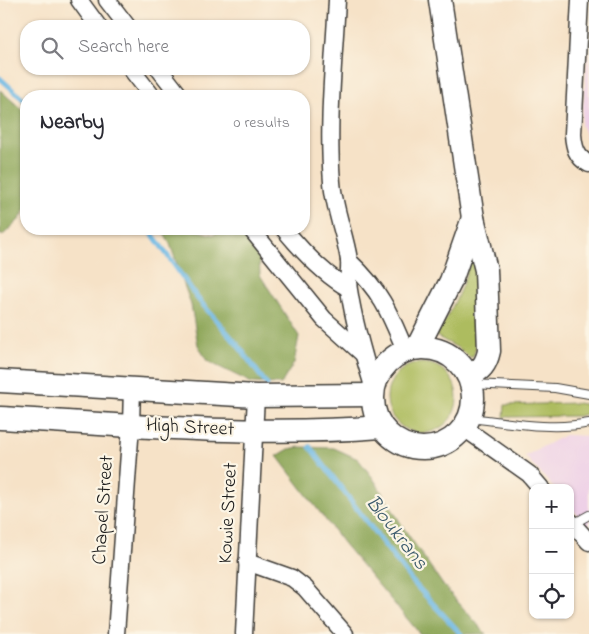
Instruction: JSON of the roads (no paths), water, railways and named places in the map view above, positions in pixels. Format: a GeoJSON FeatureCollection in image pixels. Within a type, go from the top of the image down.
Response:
{"type":"FeatureCollection","features":[{"type":"Feature","properties":{"kind":"street"},"geometry":{"type":"LineString","coordinates":[[79,0],[94,20]]}},
{"type":"Feature","properties":{"kind":"street"},"geometry":{"type":"LineString","coordinates":[[107,0],[122,20]]}},
{"type":"Feature","properties":{"kind":"street"},"geometry":{"type":"LineString","coordinates":[[337,0],[332,101],[332,182],[336,212],[349,261],[348,288],[373,390],[374,411],[381,427],[392,438],[406,446],[422,449],[438,446],[453,439],[467,423],[473,407],[474,396],[470,380],[460,364],[448,354],[432,348],[411,349],[391,358],[380,371],[373,390]]}},
{"type":"Feature","properties":{"kind":"street"},"geometry":{"type":"LineString","coordinates":[[440,0],[473,218],[486,270],[489,351],[485,364],[470,380]]}},
{"type":"Feature","properties":{"kind":"street"},"geometry":{"type":"LineString","coordinates":[[580,0],[573,134],[577,154],[583,161],[589,164]]}},
{"type":"Feature","properties":{"kind":"street"},"geometry":{"type":"LineString","coordinates":[[136,75],[147,90]]}},
{"type":"Feature","properties":{"kind":"street"},"geometry":{"type":"LineString","coordinates":[[164,75],[176,90]]}},
{"type":"Feature","properties":{"kind":"street"},"geometry":{"type":"LineString","coordinates":[[411,349],[451,281],[473,218]]}},
{"type":"Feature","properties":{"kind":"street"},"geometry":{"type":"LineString","coordinates":[[256,235],[324,318],[363,354]]}},
{"type":"Feature","properties":{"kind":"street"},"geometry":{"type":"LineString","coordinates":[[290,235],[319,267],[348,288]]}},
{"type":"Feature","properties":{"kind":"street"},"geometry":{"type":"LineString","coordinates":[[349,261],[368,278],[411,349]]}},
{"type":"Feature","properties":{"kind":"street","name":"High Street"},"geometry":{"type":"LineString","coordinates":[[0,381],[256,396],[373,390]]}},
{"type":"Feature","properties":{"kind":"street","name":"Chapel Street"},"geometry":{"type":"LineString","coordinates":[[116,634],[132,388]]}},
{"type":"Feature","properties":{"kind":"street","name":"Kowie Street"},"geometry":{"type":"LineString","coordinates":[[244,634],[256,396]]}},
{"type":"Feature","properties":{"kind":"street","name":"High Street"},"geometry":{"type":"LineString","coordinates":[[0,418],[255,431],[334,430],[381,427]]}},
{"type":"Feature","properties":{"kind":"street"},"geometry":{"type":"LineString","coordinates":[[467,423],[529,474],[538,484]]}},
{"type":"Feature","properties":{"kind":"street"},"geometry":{"type":"LineString","coordinates":[[574,525],[589,542]]}},
{"type":"Feature","properties":{"kind":"street"},"geometry":{"type":"LineString","coordinates":[[247,562],[284,574],[306,588],[345,634]]}},
{"type":"Feature","properties":{"kind":"lane"},"geometry":{"type":"LineString","coordinates":[[470,380],[555,388],[589,394]]}},
{"type":"Feature","properties":{"kind":"lane"},"geometry":{"type":"LineString","coordinates":[[467,423],[577,426],[589,423]]}},
{"type":"Feature","properties":{"kind":"lane"},"geometry":{"type":"LineString","coordinates":[[574,522],[589,515]]}},
{"type":"Feature","properties":{"kind":"waterway"},"geometry":{"type":"LineString","coordinates":[[0,78],[20,96]]}},
{"type":"Feature","properties":{"kind":"waterway"},"geometry":{"type":"LineString","coordinates":[[153,235],[198,299],[237,344],[267,385]]}},
{"type":"Feature","properties":{"kind":"waterway","name":"Bloukrans"},"geometry":{"type":"LineString","coordinates":[[310,447],[411,580],[461,634]]}}]}
